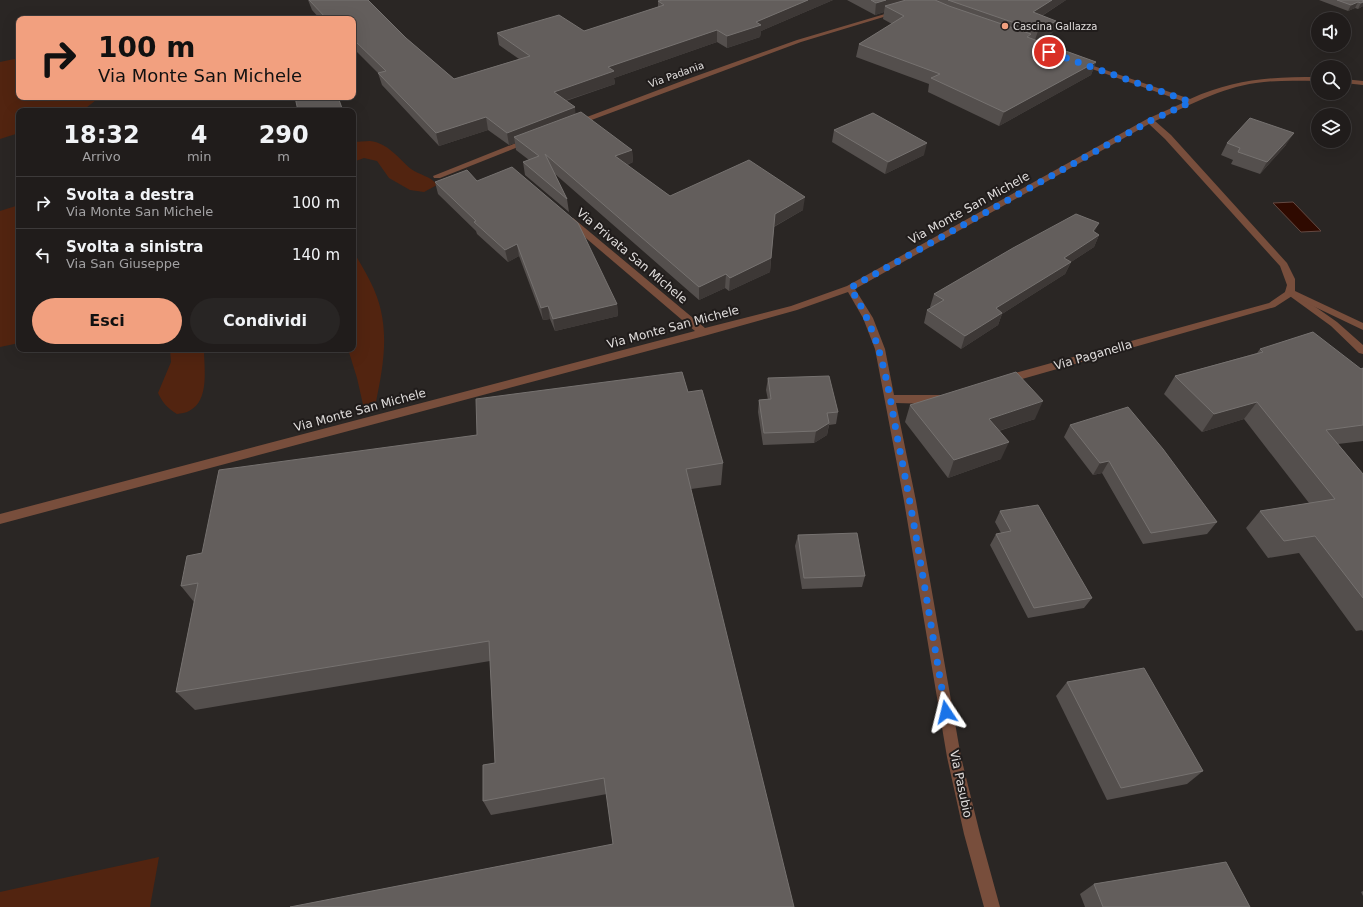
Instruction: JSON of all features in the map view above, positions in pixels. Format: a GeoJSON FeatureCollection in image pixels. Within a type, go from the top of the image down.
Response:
{"type":"FeatureCollection","features":[{"type":"Feature","properties":{"kind":"street","name":"Via Padania"},"geometry":{"type":"LineString","coordinates":[[567,126],[799,41],[904,10]]}},
{"type":"Feature","properties":{"kind":"street"},"geometry":{"type":"LineString","coordinates":[[1071,59],[1191,102]]}},
{"type":"Feature","properties":{"kind":"street","name":"Via Monte San Michele"},"geometry":{"type":"LineString","coordinates":[[0,519],[794,308],[850,288],[1150,121],[1210,93],[1256,81],[1311,79]]}},
{"type":"Feature","properties":{"kind":"street"},"geometry":{"type":"LineString","coordinates":[[1351,82],[1363,83]]}},
{"type":"Feature","properties":{"kind":"street"},"geometry":{"type":"LineString","coordinates":[[1150,121],[1168,137],[1284,265],[1291,284],[1290,292]]}},
{"type":"Feature","properties":{"kind":"street"},"geometry":{"type":"LineString","coordinates":[[437,176],[538,137]]}},
{"type":"Feature","properties":{"kind":"street","name":"Via Privata San Michele"},"geometry":{"type":"LineString","coordinates":[[561,212],[704,333]]}},
{"type":"Feature","properties":{"kind":"street","name":"Via Pasubio"},"geometry":{"type":"LineString","coordinates":[[850,288],[862,308],[880,349],[910,501],[954,757],[972,834],[992,907]]}},
{"type":"Feature","properties":{"kind":"street"},"geometry":{"type":"LineString","coordinates":[[1290,292],[1363,327]]}},
{"type":"Feature","properties":{"kind":"street"},"geometry":{"type":"LineString","coordinates":[[1290,292],[1334,324],[1363,351]]}},
{"type":"Feature","properties":{"kind":"street","name":"Via Paganella"},"geometry":{"type":"LineString","coordinates":[[999,381],[1272,305],[1285,299],[1290,292]]}},
{"type":"Feature","properties":{"kind":"street"},"geometry":{"type":"LineString","coordinates":[[890,399],[931,400],[946,396]]}},
{"type":"Feature","properties":{"kind":"shaded area"},"geometry":{"type":"Polygon","coordinates":[[[16,59],[16,100],[96,100],[86,108],[16,108],[16,134],[0,139],[0,62],[16,59]]]}},
{"type":"Feature","properties":{"kind":"shaded area"},"geometry":{"type":"Polygon","coordinates":[[[370,141],[382,145],[411,169],[432,180],[437,185],[424,192],[410,190],[389,178],[377,161],[364,158],[356,161],[356,142],[370,141]]]}},
{"type":"Feature","properties":{"kind":"shaded area"},"geometry":{"type":"Polygon","coordinates":[[[1293,202],[1321,231],[1301,232],[1273,203],[1293,202]]]}},
{"type":"Feature","properties":{"kind":"shaded area"},"geometry":{"type":"Polygon","coordinates":[[[16,206],[16,344],[0,347],[0,211],[16,206]]]}},
{"type":"Feature","properties":{"kind":"shaded area"},"geometry":{"type":"Polygon","coordinates":[[[356,256],[377,297],[384,328],[383,359],[375,407],[364,409],[349,352],[356,352],[356,256]]]}},
{"type":"Feature","properties":{"kind":"shaded area"},"geometry":{"type":"Polygon","coordinates":[[[170,352],[204,352],[205,374],[203,392],[196,406],[185,413],[177,414],[171,410],[158,393],[171,362],[170,352]]]}},
{"type":"Feature","properties":{"kind":"shaded area"},"geometry":{"type":"Polygon","coordinates":[[[159,857],[150,907],[0,907],[0,892],[159,857]]]}},
{"type":"Feature","properties":{"kind":"building"},"geometry":{"type":"Polygon","coordinates":[[[309,0],[368,0],[406,38],[454,79],[530,56],[497,33],[559,15],[584,31],[664,5],[658,1],[663,0],[808,0],[756,22],[761,25],[727,36],[717,30],[608,67],[614,71],[554,92],[575,107],[507,133],[486,117],[436,133],[378,73],[386,71],[356,42],[356,16],[324,16],[309,0]]]}},
{"type":"Feature","properties":{"kind":"building"},"geometry":{"type":"Polygon","coordinates":[[[871,0],[886,0],[876,3],[871,0]]]}},
{"type":"Feature","properties":{"kind":"building"},"geometry":{"type":"Polygon","coordinates":[[[906,0],[935,0],[1031,34],[1027,37],[1096,62],[1004,112],[931,78],[940,74],[859,44],[904,16],[885,6],[906,0]]]}},
{"type":"Feature","properties":{"kind":"building"},"geometry":{"type":"Polygon","coordinates":[[[948,0],[1052,0],[1033,12],[1056,21],[1038,31],[948,0]]]}},
{"type":"Feature","properties":{"kind":"building"},"geometry":{"type":"Polygon","coordinates":[[[1337,0],[1363,0],[1363,2],[1358,2],[1351,5],[1337,0]]]}},
{"type":"Feature","properties":{"kind":"building"},"geometry":{"type":"Polygon","coordinates":[[[296,100],[339,100],[342,108],[297,108],[296,100]]]}},
{"type":"Feature","properties":{"kind":"building"},"geometry":{"type":"Polygon","coordinates":[[[581,112],[632,150],[615,156],[670,196],[749,160],[805,197],[775,214],[771,258],[730,278],[726,274],[699,287],[545,154],[567,199],[523,162],[539,156],[514,137],[581,112]]]}},
{"type":"Feature","properties":{"kind":"building"},"geometry":{"type":"Polygon","coordinates":[[[873,113],[927,143],[888,162],[834,130],[873,113]]]}},
{"type":"Feature","properties":{"kind":"building"},"geometry":{"type":"Polygon","coordinates":[[[1250,118],[1294,133],[1267,162],[1238,152],[1240,148],[1227,143],[1250,118]]]}},
{"type":"Feature","properties":{"kind":"building"},"geometry":{"type":"Polygon","coordinates":[[[512,167],[578,223],[617,304],[553,319],[548,306],[541,308],[517,244],[505,250],[474,222],[476,221],[435,182],[467,170],[477,181],[512,167]]]}},
{"type":"Feature","properties":{"kind":"building"},"geometry":{"type":"Polygon","coordinates":[[[1076,214],[1099,223],[1093,231],[1099,235],[1064,258],[1071,262],[996,308],[1002,313],[965,336],[927,310],[944,300],[934,294],[1013,248],[1076,214]]]}},
{"type":"Feature","properties":{"kind":"building"},"geometry":{"type":"Polygon","coordinates":[[[1313,332],[1361,369],[1363,368],[1363,425],[1326,430],[1363,474],[1363,598],[1315,536],[1284,541],[1260,511],[1335,499],[1257,402],[1214,414],[1175,376],[1263,352],[1260,349],[1313,332]]]}},
{"type":"Feature","properties":{"kind":"building"},"geometry":{"type":"Polygon","coordinates":[[[682,372],[688,392],[702,390],[723,463],[686,469],[794,907],[290,907],[613,844],[604,778],[483,801],[483,765],[495,763],[489,641],[176,692],[198,583],[181,586],[187,556],[202,553],[219,470],[477,435],[476,399],[682,372]]]}},
{"type":"Feature","properties":{"kind":"building"},"geometry":{"type":"Polygon","coordinates":[[[1016,372],[1043,401],[989,419],[1009,442],[954,460],[910,405],[1016,372]]]}},
{"type":"Feature","properties":{"kind":"building"},"geometry":{"type":"Polygon","coordinates":[[[829,376],[838,412],[827,413],[829,423],[816,431],[764,433],[759,400],[771,399],[768,378],[829,376]]]}},
{"type":"Feature","properties":{"kind":"building"},"geometry":{"type":"Polygon","coordinates":[[[1128,407],[1163,449],[1217,522],[1151,533],[1109,461],[1100,463],[1070,425],[1128,407]]]}},
{"type":"Feature","properties":{"kind":"building"},"geometry":{"type":"Polygon","coordinates":[[[1038,505],[1092,598],[1034,608],[996,534],[1011,531],[1000,511],[1038,505]]]}},
{"type":"Feature","properties":{"kind":"building"},"geometry":{"type":"Polygon","coordinates":[[[857,533],[865,576],[804,578],[798,535],[857,533]]]}},
{"type":"Feature","properties":{"kind":"building"},"geometry":{"type":"Polygon","coordinates":[[[1144,668],[1203,771],[1121,788],[1067,682],[1144,668]]]}},
{"type":"Feature","properties":{"kind":"building"},"geometry":{"type":"Polygon","coordinates":[[[1226,862],[1250,907],[1103,907],[1094,884],[1226,862]]]}},
{"type":"Feature","properties":{"kind":"place","name":"Cascina Gallazza"},"geometry":{"type":"Point","coordinates":[1005,26]}},
{"type":"Feature","properties":{"kind":"route"},"geometry":{"type":"LineString","coordinates":[[946,712],[910,501],[880,349],[868,318],[850,288],[903,260],[1150,121],[1191,102],[1049,52]]}}]}
